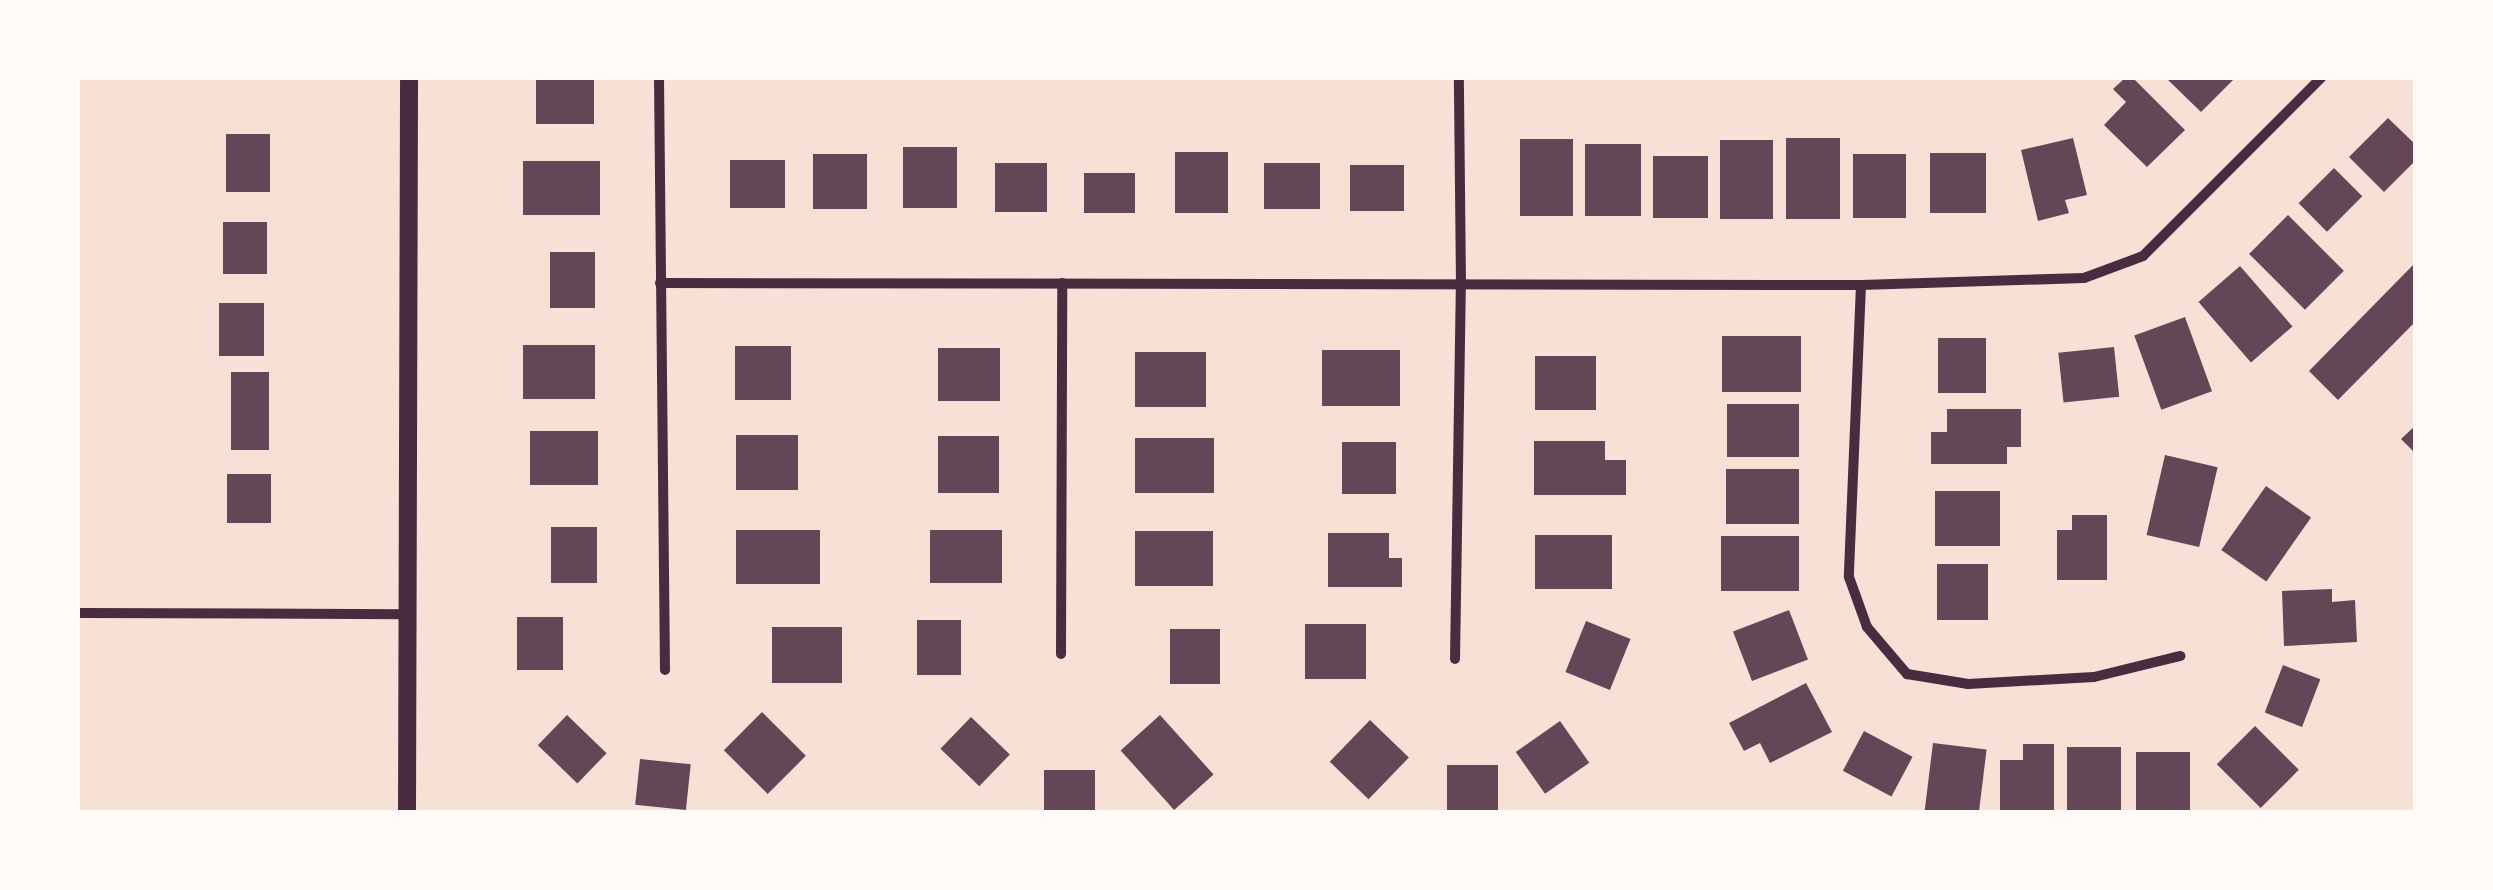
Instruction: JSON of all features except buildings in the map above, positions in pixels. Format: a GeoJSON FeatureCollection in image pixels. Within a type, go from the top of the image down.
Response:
{"type":"FeatureCollection","features":[{"type":"Feature","properties":{"kind":"main road"},"geometry":{"type":"LineString","coordinates":[[406,812],[409,78]]}},
{"type":"Feature","properties":{"kind":"street"},"geometry":{"type":"LineString","coordinates":[[659,78],[665,670]]}},
{"type":"Feature","properties":{"kind":"street"},"geometry":{"type":"LineString","coordinates":[[1455,659],[1461,284],[1458,78]]}},
{"type":"Feature","properties":{"kind":"street"},"geometry":{"type":"LineString","coordinates":[[660,283],[1861,284],[2084,278],[2143,256],[2321,78]]}},
{"type":"Feature","properties":{"kind":"street"},"geometry":{"type":"LineString","coordinates":[[1061,654],[1062,283]]}},
{"type":"Feature","properties":{"kind":"street"},"geometry":{"type":"LineString","coordinates":[[1861,284],[1850,577],[1868,627],[1907,674],[1968,684],[2094,677],[2180,656]]}},
{"type":"Feature","properties":{"kind":"street"},"geometry":{"type":"LineString","coordinates":[[78,613],[406,614]]}}]}
